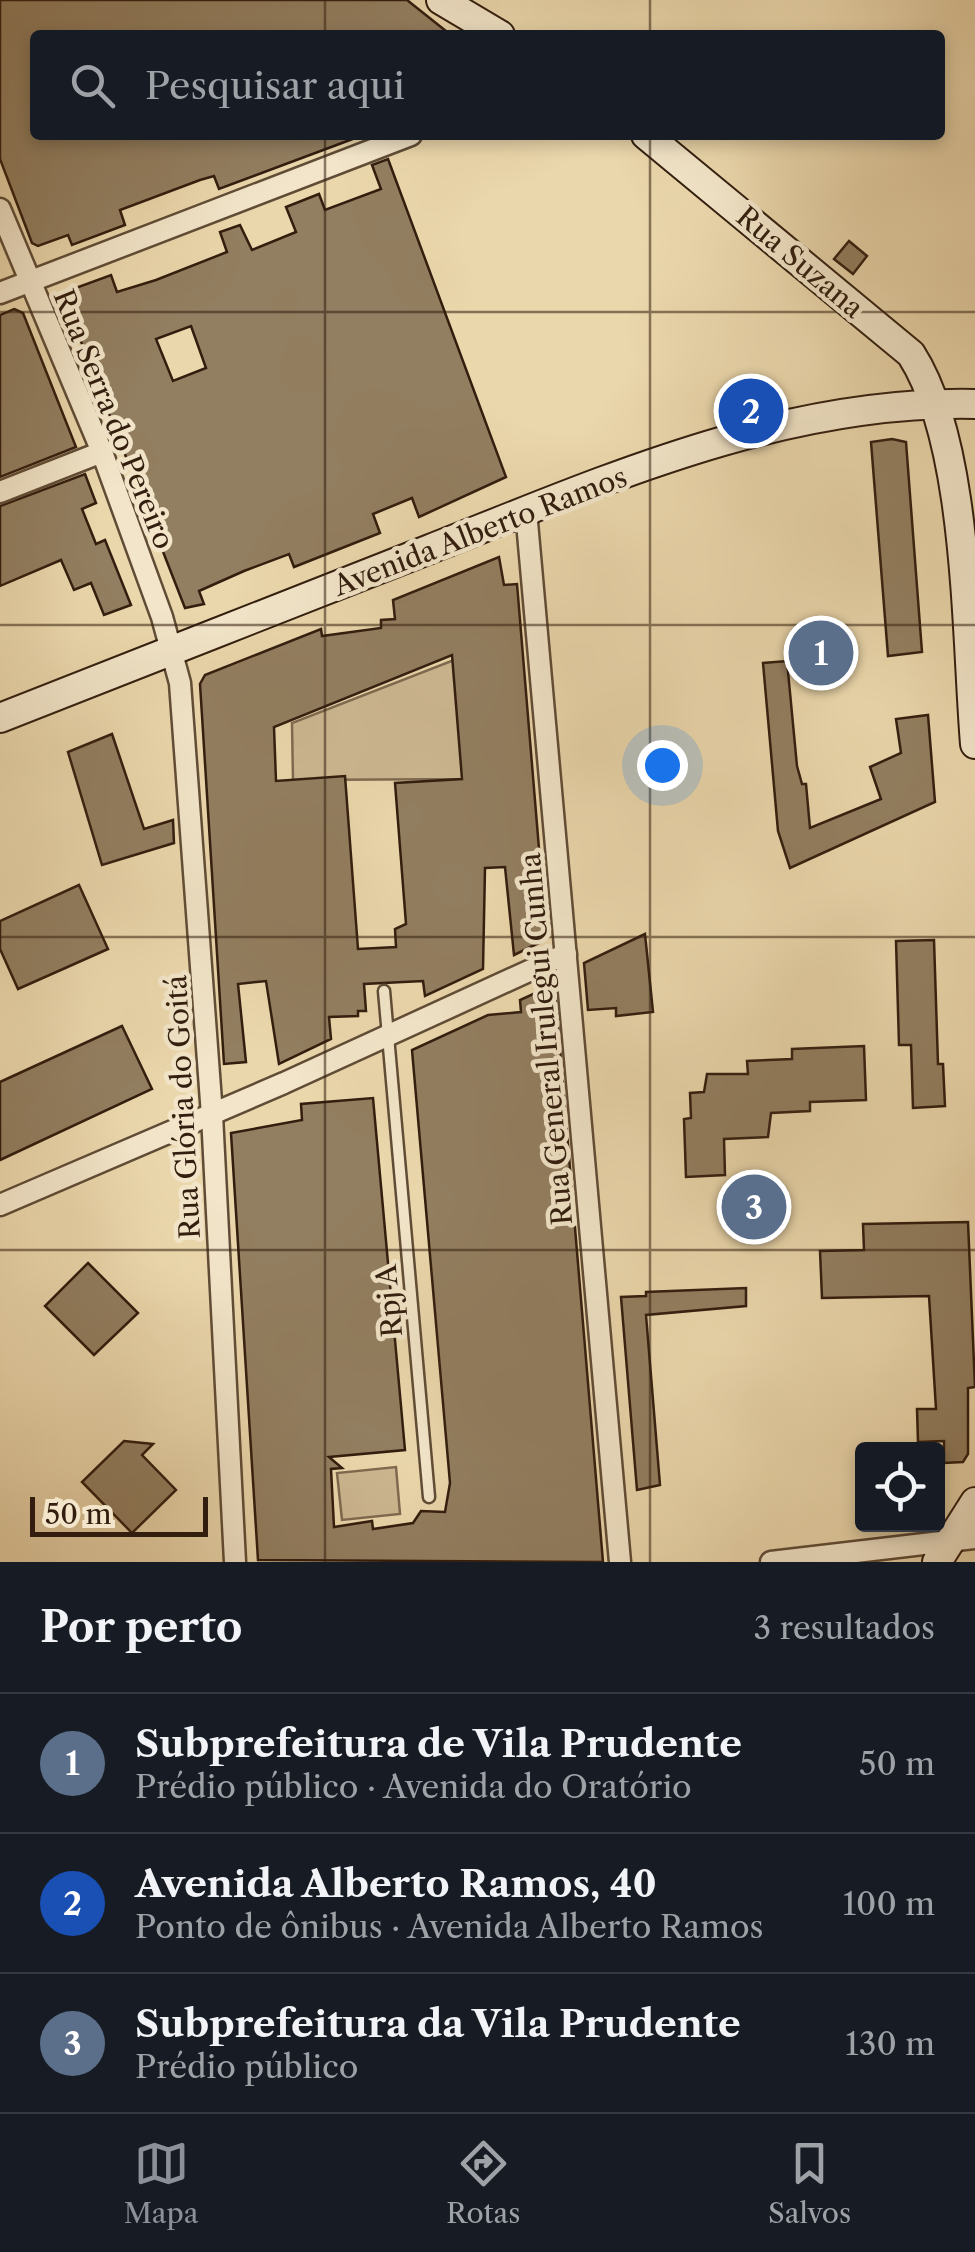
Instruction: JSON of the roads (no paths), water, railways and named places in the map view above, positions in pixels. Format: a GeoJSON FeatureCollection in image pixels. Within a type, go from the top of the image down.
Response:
{"type":"FeatureCollection","features":[{"type":"Feature","properties":{"kind":"main road"},"geometry":{"type":"LineString","coordinates":[[440,0],[491,30]]}},
{"type":"Feature","properties":{"kind":"main road","name":"Rua Suzana"},"geometry":{"type":"LineString","coordinates":[[652,140],[911,354],[937,403],[956,513],[975,744]]}},
{"type":"Feature","properties":{"kind":"main road","name":"Avenida Alberto Ramos"},"geometry":{"type":"LineString","coordinates":[[0,718],[526,511],[766,426],[855,410],[975,404]]}},
{"type":"Feature","properties":{"kind":"main road"},"geometry":{"type":"LineString","coordinates":[[955,1546],[975,1502]]}},
{"type":"Feature","properties":{"kind":"street"},"geometry":{"type":"LineString","coordinates":[[0,293],[398,140]]}},
{"type":"Feature","properties":{"kind":"street","name":"Rua Serra do Pereiro"},"geometry":{"type":"LineString","coordinates":[[0,209],[102,452],[173,650]]}},
{"type":"Feature","properties":{"kind":"street"},"geometry":{"type":"LineString","coordinates":[[0,492],[102,452]]}},
{"type":"Feature","properties":{"kind":"street","name":"Rua General Irulegui Cunha"},"geometry":{"type":"LineString","coordinates":[[526,511],[620,1562]]}},
{"type":"Feature","properties":{"kind":"street","name":"Rua Glória do Goitá"},"geometry":{"type":"LineString","coordinates":[[173,650],[185,721],[212,1115],[235,1562]]}},
{"type":"Feature","properties":{"kind":"street"},"geometry":{"type":"LineString","coordinates":[[0,1205],[212,1115],[566,954]]}},
{"type":"Feature","properties":{"kind":"street"},"geometry":{"type":"LineString","coordinates":[[770,1562],[955,1546]]}},
{"type":"Feature","properties":{"kind":"lane","name":"Rpj A"},"geometry":{"type":"LineString","coordinates":[[384,991],[429,1497]]}},
{"type":"Feature","properties":{"kind":"place","name":"Avenida Alberto Ramos, 40"},"geometry":{"type":"Point","coordinates":[751,411]}},
{"type":"Feature","properties":{"kind":"place","name":"Subprefeitura de Vila Prudente"},"geometry":{"type":"Point","coordinates":[821,653]}},
{"type":"Feature","properties":{"kind":"place","name":"Subprefeitura da Vila Prudente"},"geometry":{"type":"Point","coordinates":[754,1207]}}]}
